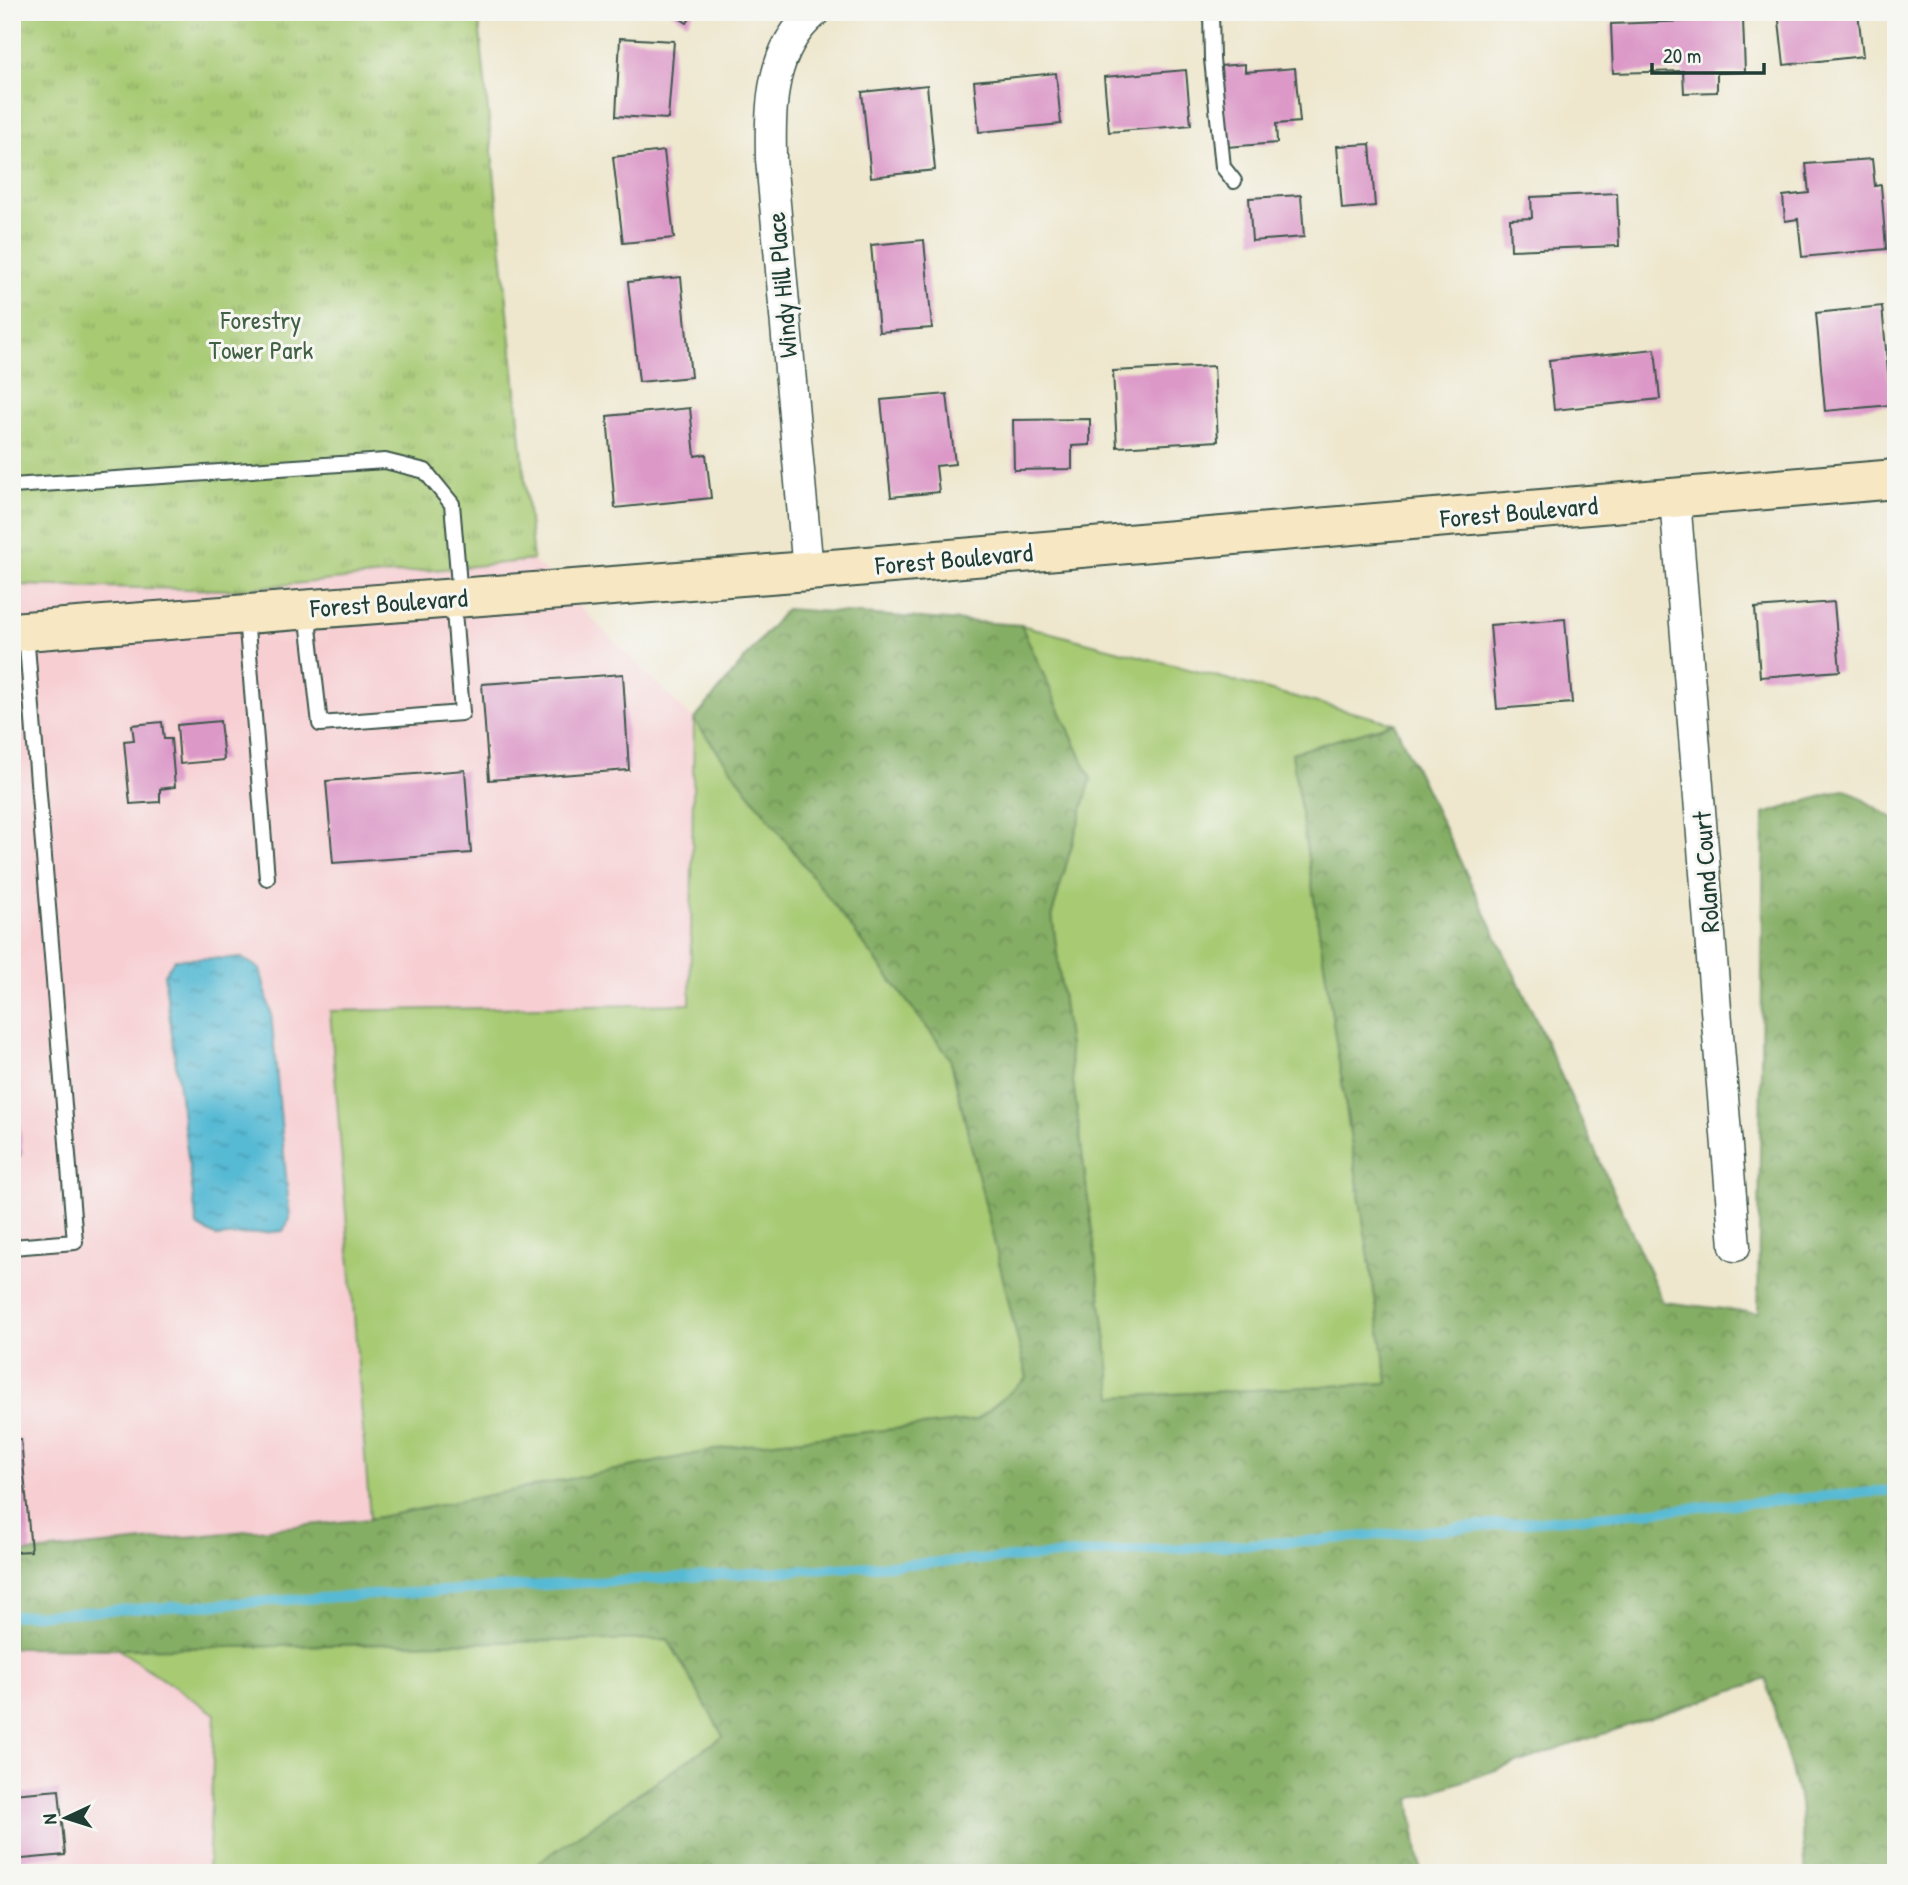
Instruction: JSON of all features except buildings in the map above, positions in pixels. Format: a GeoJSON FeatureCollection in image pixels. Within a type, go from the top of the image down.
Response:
{"type":"FeatureCollection","features":[{"type":"Feature","properties":{"kind":"street","name":"Windy Hill Place"},"geometry":{"type":"LineString","coordinates":[[808,571],[771,159],[770,100],[780,60],[800,25],[815,12]]}},
{"type":"Feature","properties":{"kind":"street","name":"Forest Boulevard"},"geometry":{"type":"LineString","coordinates":[[19,631],[808,571],[1896,479]]}},
{"type":"Feature","properties":{"kind":"street","name":"Roland Court"},"geometry":{"type":"LineString","coordinates":[[1675,499],[1735,1246]]}},
{"type":"Feature","properties":{"kind":"lane"},"geometry":{"type":"LineString","coordinates":[[1211,12],[1212,59],[1223,167],[1234,181]]}},
{"type":"Feature","properties":{"kind":"lane"},"geometry":{"type":"LineString","coordinates":[[12,486],[385,461],[425,471],[452,504],[463,713],[320,724],[307,610]]}},
{"type":"Feature","properties":{"kind":"lane"},"geometry":{"type":"LineString","coordinates":[[246,614],[267,878]]}},
{"type":"Feature","properties":{"kind":"lane"},"geometry":{"type":"LineString","coordinates":[[12,1247],[75,1242],[19,631]]}},
{"type":"Feature","properties":{"kind":"shaded area"},"geometry":{"type":"Polygon","coordinates":[[[533,560],[694,720],[690,1004],[330,1011],[370,1519],[12,1554],[12,585],[233,590],[533,560]]]}},
{"type":"Feature","properties":{"kind":"shaded area"},"geometry":{"type":"Polygon","coordinates":[[[12,1648],[118,1649],[215,1713],[208,1873],[12,1873],[12,1648]]]}},
{"type":"Feature","properties":{"kind":"green space","name":"Forestry Tower Park"},"geometry":{"type":"Polygon","coordinates":[[[12,12],[478,12],[533,560],[233,590],[12,585],[12,12]]]}},
{"type":"Feature","properties":{"kind":"green space"},"geometry":{"type":"Polygon","coordinates":[[[786,609],[1021,625],[1091,779],[1052,914],[1113,1397],[1388,1383],[1292,753],[1394,723],[1535,1017],[1663,1302],[1758,1313],[1764,814],[1846,789],[1896,820],[1896,1873],[1806,1873],[1800,1803],[1766,1679],[1410,1799],[1421,1873],[523,1873],[723,1736],[668,1639],[118,1649],[12,1648],[12,1554],[370,1519],[730,1447],[977,1420],[1027,1378],[950,1058],[694,720],[786,609]]]}},
{"type":"Feature","properties":{"kind":"green space"},"geometry":{"type":"Polygon","coordinates":[[[1021,625],[1394,723],[1292,753],[1388,1383],[1113,1397],[1052,914],[1091,779],[1021,625]]]}},
{"type":"Feature","properties":{"kind":"green space"},"geometry":{"type":"Polygon","coordinates":[[[694,720],[950,1058],[1027,1378],[977,1420],[730,1447],[370,1519],[330,1011],[690,1004],[694,720]]]}},
{"type":"Feature","properties":{"kind":"green space"},"geometry":{"type":"Polygon","coordinates":[[[668,1639],[723,1736],[523,1873],[208,1873],[215,1714],[118,1649],[668,1639]]]}},
{"type":"Feature","properties":{"kind":"water"},"geometry":{"type":"Polygon","coordinates":[[[242,958],[260,969],[271,1013],[290,1219],[283,1231],[217,1237],[197,1226],[164,974],[175,959],[242,958]]]}},
{"type":"Feature","properties":{"kind":"waterway"},"geometry":{"type":"LineString","coordinates":[[12,1616],[1321,1540],[1896,1490]]}}]}
